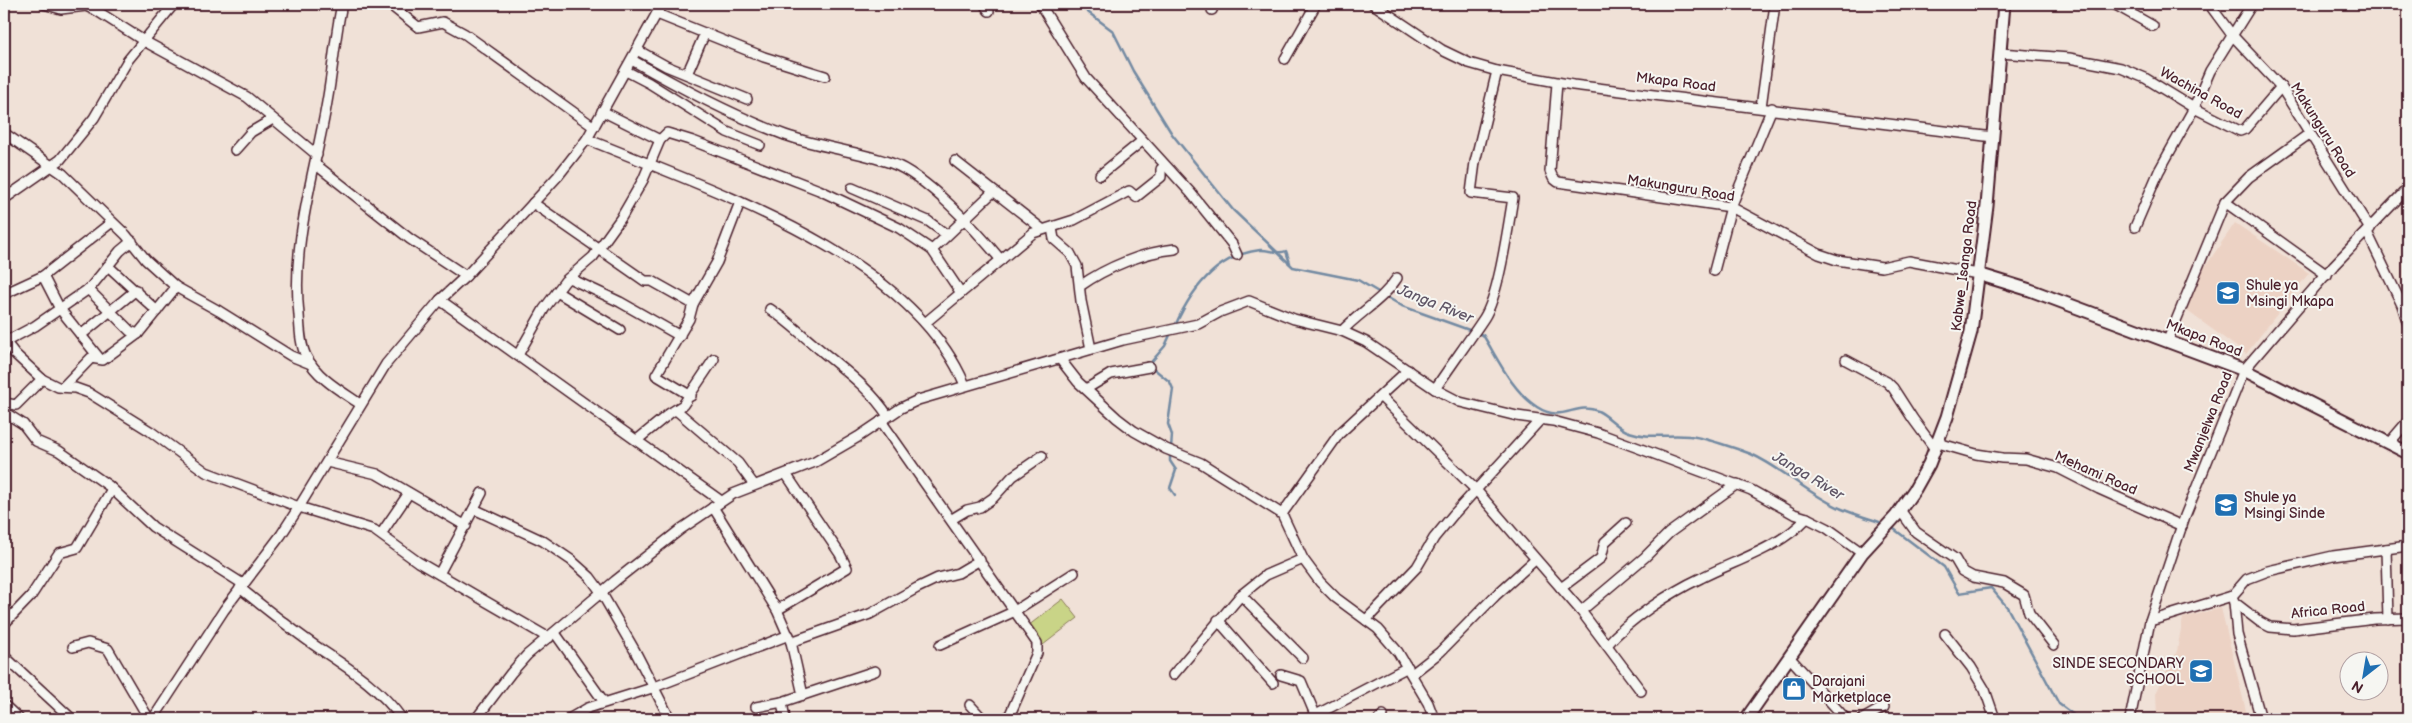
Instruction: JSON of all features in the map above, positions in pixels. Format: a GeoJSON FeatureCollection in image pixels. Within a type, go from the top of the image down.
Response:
{"type":"FeatureCollection","features":[{"type":"Feature","properties":{"kind":"street"},"geometry":{"type":"LineString","coordinates":[[44,4],[61,9],[86,6],[144,41],[247,97],[316,160],[410,239],[466,276]]}},
{"type":"Feature","properties":{"kind":"street"},"geometry":{"type":"LineString","coordinates":[[4,199],[60,160],[94,118],[128,60],[174,4]]}},
{"type":"Feature","properties":{"kind":"street"},"geometry":{"type":"LineString","coordinates":[[342,4],[316,160],[300,235],[296,278],[300,331],[306,356],[325,379],[360,404]]}},
{"type":"Feature","properties":{"kind":"street"},"geometry":{"type":"LineString","coordinates":[[389,4],[418,27],[443,22],[465,34],[543,93],[594,127]]}},
{"type":"Feature","properties":{"kind":"street"},"geometry":{"type":"LineString","coordinates":[[153,719],[186,666],[241,586],[281,535],[386,364],[440,300],[466,276],[533,203],[587,139],[662,4]]}},
{"type":"Feature","properties":{"kind":"street"},"geometry":{"type":"LineString","coordinates":[[1040,4],[1086,78],[1190,192],[1232,244],[1237,255]]}},
{"type":"Feature","properties":{"kind":"street"},"geometry":{"type":"LineString","coordinates":[[1285,59],[1316,4]]}},
{"type":"Feature","properties":{"kind":"street","name":"Mkapa Road"},"geometry":{"type":"LineString","coordinates":[[1373,4],[1442,50],[1469,63],[1497,71],[1557,83],[1772,108],[1993,137]]}},
{"type":"Feature","properties":{"kind":"street"},"geometry":{"type":"LineString","coordinates":[[1761,107],[1775,4]]}},
{"type":"Feature","properties":{"kind":"street","name":"Kabwe_Isanga Road"},"geometry":{"type":"LineString","coordinates":[[1750,718],[1862,553],[1898,513],[1914,489],[1937,446],[1965,359],[1978,274],[1993,137],[2004,4]]}},
{"type":"Feature","properties":{"kind":"street"},"geometry":{"type":"LineString","coordinates":[[2115,4],[2153,26]]}},
{"type":"Feature","properties":{"kind":"street","name":"Makunguru Road"},"geometry":{"type":"LineString","coordinates":[[2209,4],[2232,35],[2281,87],[2368,230],[2408,324]]}},
{"type":"Feature","properties":{"kind":"street"},"geometry":{"type":"LineString","coordinates":[[2135,227],[2160,171],[2194,108],[2210,71],[2252,4]]}},
{"type":"Feature","properties":{"kind":"street"},"geometry":{"type":"LineString","coordinates":[[657,14],[764,57],[825,76]]}},
{"type":"Feature","properties":{"kind":"street"},"geometry":{"type":"LineString","coordinates":[[687,74],[705,33]]}},
{"type":"Feature","properties":{"kind":"street"},"geometry":{"type":"LineString","coordinates":[[637,50],[687,74],[747,99]]}},
{"type":"Feature","properties":{"kind":"street","name":"Wachina Road"},"geometry":{"type":"LineString","coordinates":[[2000,53],[2069,58],[2121,68],[2145,78],[2194,108],[2240,131],[2245,128],[2281,87]]}},
{"type":"Feature","properties":{"kind":"street"},"geometry":{"type":"LineString","coordinates":[[632,60],[785,135],[855,152],[902,168],[930,188],[965,221],[1001,260]]}},
{"type":"Feature","properties":{"kind":"street"},"geometry":{"type":"LineString","coordinates":[[626,71],[727,132],[760,145]]}},
{"type":"Feature","properties":{"kind":"street"},"geometry":{"type":"LineString","coordinates":[[1435,389],[1484,318],[1498,274],[1513,198],[1471,193],[1475,162],[1497,71]]}},
{"type":"Feature","properties":{"kind":"street","name":"Makunguru Road"},"geometry":{"type":"LineString","coordinates":[[1557,83],[1550,171],[1553,178],[1558,182],[1731,207],[1827,258],[1882,267],[1902,261],[1909,261],[1978,274]]}},
{"type":"Feature","properties":{"kind":"street"},"geometry":{"type":"LineString","coordinates":[[1714,271],[1731,207],[1772,108]]}},
{"type":"Feature","properties":{"kind":"street"},"geometry":{"type":"LineString","coordinates":[[602,111],[660,140]]}},
{"type":"Feature","properties":{"kind":"street"},"geometry":{"type":"LineString","coordinates":[[235,150],[251,132],[273,119]]}},
{"type":"Feature","properties":{"kind":"street"},"geometry":{"type":"LineString","coordinates":[[518,355],[536,322],[557,292],[569,278],[584,266],[628,206],[650,165],[660,140],[664,134],[669,132],[818,190],[882,218],[932,250],[961,293]]}},
{"type":"Feature","properties":{"kind":"street"},"geometry":{"type":"LineString","coordinates":[[4,133],[53,166],[132,241],[142,255],[176,287],[214,308],[291,356],[312,364]]}},
{"type":"Feature","properties":{"kind":"street"},"geometry":{"type":"LineString","coordinates":[[2168,340],[2192,286],[2225,202],[2249,177],[2309,134]]}},
{"type":"Feature","properties":{"kind":"street"},"geometry":{"type":"LineString","coordinates":[[587,139],[740,202],[790,225],[836,252],[892,293],[925,323],[944,346],[965,385]]}},
{"type":"Feature","properties":{"kind":"street"},"geometry":{"type":"LineString","coordinates":[[1100,176],[1142,140]]}},
{"type":"Feature","properties":{"kind":"street"},"geometry":{"type":"LineString","coordinates":[[955,162],[1042,229]]}},
{"type":"Feature","properties":{"kind":"street"},"geometry":{"type":"LineString","coordinates":[[925,323],[1033,233],[1074,220],[1129,191],[1136,197],[1161,177],[1161,169],[1165,166]]}},
{"type":"Feature","properties":{"kind":"street"},"geometry":{"type":"LineString","coordinates":[[852,188],[928,221],[947,235]]}},
{"type":"Feature","properties":{"kind":"street","name":"Mwanjelwa Road"},"geometry":{"type":"LineString","coordinates":[[2130,719],[2150,621],[2182,526],[2244,370],[2327,275],[2334,264],[2408,188]]}},
{"type":"Feature","properties":{"kind":"street"},"geometry":{"type":"LineString","coordinates":[[932,250],[965,221],[993,192]]}},
{"type":"Feature","properties":{"kind":"street"},"geometry":{"type":"LineString","coordinates":[[691,396],[656,375],[680,336],[689,319],[693,304],[717,262],[740,202]]}},
{"type":"Feature","properties":{"kind":"street"},"geometry":{"type":"LineString","coordinates":[[2225,202],[2327,275]]}},
{"type":"Feature","properties":{"kind":"street"},"geometry":{"type":"LineString","coordinates":[[533,203],[645,281],[652,280],[693,304]]}},
{"type":"Feature","properties":{"kind":"street"},"geometry":{"type":"LineString","coordinates":[[4,294],[43,276],[112,222]]}},
{"type":"Feature","properties":{"kind":"street"},"geometry":{"type":"LineString","coordinates":[[1052,228],[1054,239],[1074,258],[1090,349]]}},
{"type":"Feature","properties":{"kind":"street"},"geometry":{"type":"LineString","coordinates":[[132,241],[120,251],[88,289],[35,326],[4,341],[24,364],[42,379],[63,387],[89,393],[215,477],[381,534],[410,557],[552,636],[604,702]]}},
{"type":"Feature","properties":{"kind":"street"},"geometry":{"type":"LineString","coordinates":[[1080,286],[1104,272],[1152,252],[1175,249]]}},
{"type":"Feature","properties":{"kind":"street"},"geometry":{"type":"LineString","coordinates":[[108,266],[136,290],[156,311]]}},
{"type":"Feature","properties":{"kind":"street","name":"Mkapa Road"},"geometry":{"type":"LineString","coordinates":[[1978,274],[2030,290],[2244,370],[2363,431],[2390,442],[2408,453]]}},
{"type":"Feature","properties":{"kind":"street"},"geometry":{"type":"LineString","coordinates":[[43,276],[60,309],[100,359]]}},
{"type":"Feature","properties":{"kind":"street"},"geometry":{"type":"LineString","coordinates":[[569,278],[620,302],[680,336]]}},
{"type":"Feature","properties":{"kind":"street"},"geometry":{"type":"LineString","coordinates":[[1342,331],[1357,315],[1380,299],[1397,278]]}},
{"type":"Feature","properties":{"kind":"street"},"geometry":{"type":"LineString","coordinates":[[63,387],[91,358],[104,360],[138,334],[176,287]]}},
{"type":"Feature","properties":{"kind":"street"},"geometry":{"type":"LineString","coordinates":[[88,289],[130,331],[138,334]]}},
{"type":"Feature","properties":{"kind":"street"},"geometry":{"type":"LineString","coordinates":[[81,335],[112,312],[136,290]]}},
{"type":"Feature","properties":{"kind":"street"},"geometry":{"type":"LineString","coordinates":[[557,292],[620,330]]}},
{"type":"Feature","properties":{"kind":"street"},"geometry":{"type":"LineString","coordinates":[[440,300],[721,500]]}},
{"type":"Feature","properties":{"kind":"street"},"geometry":{"type":"LineString","coordinates":[[476,719],[511,673],[528,655],[602,592],[681,529],[721,500],[754,485],[786,474],[831,453],[918,400],[1134,337],[1198,324],[1249,300],[1294,319],[1342,331],[1366,342],[1435,389],[1469,405],[1541,419],[1598,433],[1737,484],[1794,514],[1807,518],[1839,536],[1862,553]]}},
{"type":"Feature","properties":{"kind":"street"},"geometry":{"type":"LineString","coordinates":[[770,309],[791,323],[842,366],[877,400],[885,419],[1013,612],[1037,643],[1037,653],[1008,719]]}},
{"type":"Feature","properties":{"kind":"street"},"geometry":{"type":"LineString","coordinates":[[1060,358],[1086,389],[1117,418],[1166,449],[1178,452],[1201,463],[1282,514],[1303,558],[1336,598],[1366,620],[1387,639],[1410,670],[1434,719]]}},
{"type":"Feature","properties":{"kind":"street"},"geometry":{"type":"LineString","coordinates":[[638,440],[691,396],[714,359]]}},
{"type":"Feature","properties":{"kind":"street"},"geometry":{"type":"LineString","coordinates":[[1846,360],[1887,382],[1913,419],[1937,446]]}},
{"type":"Feature","properties":{"kind":"street"},"geometry":{"type":"LineString","coordinates":[[1086,389],[1111,374],[1149,366]]}},
{"type":"Feature","properties":{"kind":"street"},"geometry":{"type":"LineString","coordinates":[[1282,514],[1339,434],[1408,370]]}},
{"type":"Feature","properties":{"kind":"street"},"geometry":{"type":"LineString","coordinates":[[4,404],[16,405],[42,379]]}},
{"type":"Feature","properties":{"kind":"street"},"geometry":{"type":"LineString","coordinates":[[1381,396],[1476,490],[1581,611],[1641,691]]}},
{"type":"Feature","properties":{"kind":"street"},"geometry":{"type":"LineString","coordinates":[[676,410],[738,463],[754,485]]}},
{"type":"Feature","properties":{"kind":"street"},"geometry":{"type":"LineString","coordinates":[[4,412],[23,424],[36,441],[59,451],[112,489],[153,527],[241,586],[280,620],[365,680],[384,697],[402,719]]}},
{"type":"Feature","properties":{"kind":"street"},"geometry":{"type":"LineString","coordinates":[[1366,620],[1417,567],[1439,532],[1541,419]]}},
{"type":"Feature","properties":{"kind":"street"},"geometry":{"type":"LineString","coordinates":[[2390,442],[2408,421]]}},
{"type":"Feature","properties":{"kind":"street","name":"Mehami Road"},"geometry":{"type":"LineString","coordinates":[[1937,446],[1991,457],[2026,459],[2058,468],[2099,489],[2182,526]]}},
{"type":"Feature","properties":{"kind":"street"},"geometry":{"type":"LineString","coordinates":[[952,519],[967,510],[980,507],[993,498],[1013,476],[1042,456]]}},
{"type":"Feature","properties":{"kind":"street"},"geometry":{"type":"LineString","coordinates":[[327,462],[376,474],[466,526]]}},
{"type":"Feature","properties":{"kind":"street"},"geometry":{"type":"LineString","coordinates":[[777,610],[847,568],[840,554],[786,474]]}},
{"type":"Feature","properties":{"kind":"street"},"geometry":{"type":"LineString","coordinates":[[1581,611],[1645,557],[1669,533],[1737,484]]}},
{"type":"Feature","properties":{"kind":"street"},"geometry":{"type":"LineString","coordinates":[[4,624],[30,596],[59,554],[77,548],[112,489]]}},
{"type":"Feature","properties":{"kind":"street"},"geometry":{"type":"LineString","coordinates":[[381,534],[409,493]]}},
{"type":"Feature","properties":{"kind":"street"},"geometry":{"type":"LineString","coordinates":[[439,574],[482,493]]}},
{"type":"Feature","properties":{"kind":"street"},"geometry":{"type":"LineString","coordinates":[[713,507],[777,610],[790,639],[803,695]]}},
{"type":"Feature","properties":{"kind":"street"},"geometry":{"type":"LineString","coordinates":[[474,509],[550,545],[581,568],[602,592],[636,651],[652,688],[670,719]]}},
{"type":"Feature","properties":{"kind":"street"},"geometry":{"type":"LineString","coordinates":[[1898,513],[1916,532],[1955,558],[1962,571],[1973,577],[2004,583],[2024,594],[2029,613],[2054,645]]}},
{"type":"Feature","properties":{"kind":"street"},"geometry":{"type":"LineString","coordinates":[[1607,645],[1626,625],[1688,585],[1779,542],[1795,531],[1807,518]]}},
{"type":"Feature","properties":{"kind":"street"},"geometry":{"type":"LineString","coordinates":[[1561,588],[1601,558],[1605,542],[1626,523]]}},
{"type":"Feature","properties":{"kind":"street"},"geometry":{"type":"LineString","coordinates":[[2261,719],[2237,634],[2233,599],[2243,581],[2252,576],[2333,556],[2408,546]]}},
{"type":"Feature","properties":{"kind":"street"},"geometry":{"type":"LineString","coordinates":[[2386,549],[2388,619]]}},
{"type":"Feature","properties":{"kind":"street"},"geometry":{"type":"LineString","coordinates":[[1173,676],[1203,643],[1218,620],[1240,595],[1266,575],[1303,558]]}},
{"type":"Feature","properties":{"kind":"street"},"geometry":{"type":"LineString","coordinates":[[569,719],[579,712],[604,702],[652,688],[790,639],[870,614],[917,588],[938,578],[958,573],[980,560]]}},
{"type":"Feature","properties":{"kind":"street"},"geometry":{"type":"LineString","coordinates":[[1282,675],[1301,681],[1313,718],[1410,670],[1440,652],[1495,596],[1535,560]]}},
{"type":"Feature","properties":{"kind":"street"},"geometry":{"type":"LineString","coordinates":[[940,645],[1013,612],[1074,572]]}},
{"type":"Feature","properties":{"kind":"street"},"geometry":{"type":"LineString","coordinates":[[1240,595],[1303,658]]}},
{"type":"Feature","properties":{"kind":"street"},"geometry":{"type":"LineString","coordinates":[[2150,621],[2233,599]]}},
{"type":"Feature","properties":{"kind":"street","name":"Africa Road"},"geometry":{"type":"LineString","coordinates":[[2233,599],[2260,622],[2270,626],[2293,629],[2408,618]]}},
{"type":"Feature","properties":{"kind":"street"},"geometry":{"type":"LineString","coordinates":[[1218,620],[1273,683]]}},
{"type":"Feature","properties":{"kind":"street"},"geometry":{"type":"LineString","coordinates":[[1945,634],[1986,690],[1995,719]]}},
{"type":"Feature","properties":{"kind":"street"},"geometry":{"type":"LineString","coordinates":[[73,647],[88,643],[108,649],[149,719]]}},
{"type":"Feature","properties":{"kind":"street"},"geometry":{"type":"LineString","coordinates":[[4,656],[72,719]]}},
{"type":"Feature","properties":{"kind":"street"},"geometry":{"type":"LineString","coordinates":[[1790,658],[1846,719]]}},
{"type":"Feature","properties":{"kind":"street"},"geometry":{"type":"LineString","coordinates":[[756,707],[782,702],[876,671]]}},
{"type":"Feature","properties":{"kind":"street"},"geometry":{"type":"LineString","coordinates":[[782,702],[785,719]]}},
{"type":"Feature","properties":{"kind":"street"},"geometry":{"type":"LineString","coordinates":[[4,705],[19,719]]}},
{"type":"Feature","properties":{"kind":"street"},"geometry":{"type":"LineString","coordinates":[[970,705],[983,719]]}},
{"type":"Feature","properties":{"kind":"street"},"geometry":{"type":"LineString","coordinates":[[1863,719],[1884,708]]}},
{"type":"Feature","properties":{"kind":"shaded area"},"geometry":{"type":"Polygon","coordinates":[[[2235,223],[2309,273],[2246,354],[2179,305],[2235,223]]]}},
{"type":"Feature","properties":{"kind":"shaded area","name":"SINDE SECONDARY SCHOOL"},"geometry":{"type":"Polygon","coordinates":[[[2221,608],[2248,719],[2157,719],[2156,691],[2177,651],[2183,618],[2221,608]]]}},
{"type":"Feature","properties":{"kind":"green space"},"geometry":{"type":"Polygon","coordinates":[[[1063,599],[1078,618],[1043,645],[1028,626],[1063,599]]]}},
{"type":"Feature","properties":{"kind":"waterway","name":"Janga River"},"geometry":{"type":"LineString","coordinates":[[1077,4],[1113,31],[1133,71],[1172,134],[1233,210],[1293,267],[1358,280],[1380,293]]}},
{"type":"Feature","properties":{"kind":"waterway"},"geometry":{"type":"LineString","coordinates":[[1175,326],[1189,300],[1207,276],[1231,259],[1245,253],[1260,250],[1286,251],[1290,263]]}},
{"type":"Feature","properties":{"kind":"waterway","name":"Janga River"},"geometry":{"type":"LineString","coordinates":[[1385,296],[1402,306],[1472,331]]}},
{"type":"Feature","properties":{"kind":"waterway"},"geometry":{"type":"LineString","coordinates":[[1171,333],[1165,346],[1152,361],[1153,368],[1170,382],[1173,389],[1168,424],[1172,435],[1171,448]]}},
{"type":"Feature","properties":{"kind":"waterway","name":"Janga River"},"geometry":{"type":"LineString","coordinates":[[1477,333],[1483,335],[1513,384],[1528,400],[1546,412],[1562,413],[1590,409],[1602,413],[1625,430],[1636,434],[1689,436],[1729,446],[1763,460],[1818,497],[1847,511],[1885,524]]}},
{"type":"Feature","properties":{"kind":"waterway"},"geometry":{"type":"LineString","coordinates":[[1170,453],[1170,461],[1176,470],[1170,488],[1175,495]]}},
{"type":"Feature","properties":{"kind":"waterway","name":"Janga River"},"geometry":{"type":"LineString","coordinates":[[1890,526],[1944,567],[1959,593],[1991,588],[2007,607],[2059,704],[2079,719]]}},
{"type":"Feature","properties":{"kind":"place","name":"Shule ya Msingi Mkapa"},"geometry":{"type":"Point","coordinates":[2228,293]}},
{"type":"Feature","properties":{"kind":"place","name":"Shule ya Msingi Sinde"},"geometry":{"type":"Point","coordinates":[2226,505]}},
{"type":"Feature","properties":{"kind":"place","name":"SINDE SECONDARY SCHOOL"},"geometry":{"type":"Point","coordinates":[2201,671]}},
{"type":"Feature","properties":{"kind":"place","name":"Darajani Marketplace"},"geometry":{"type":"Point","coordinates":[1794,689]}}]}
